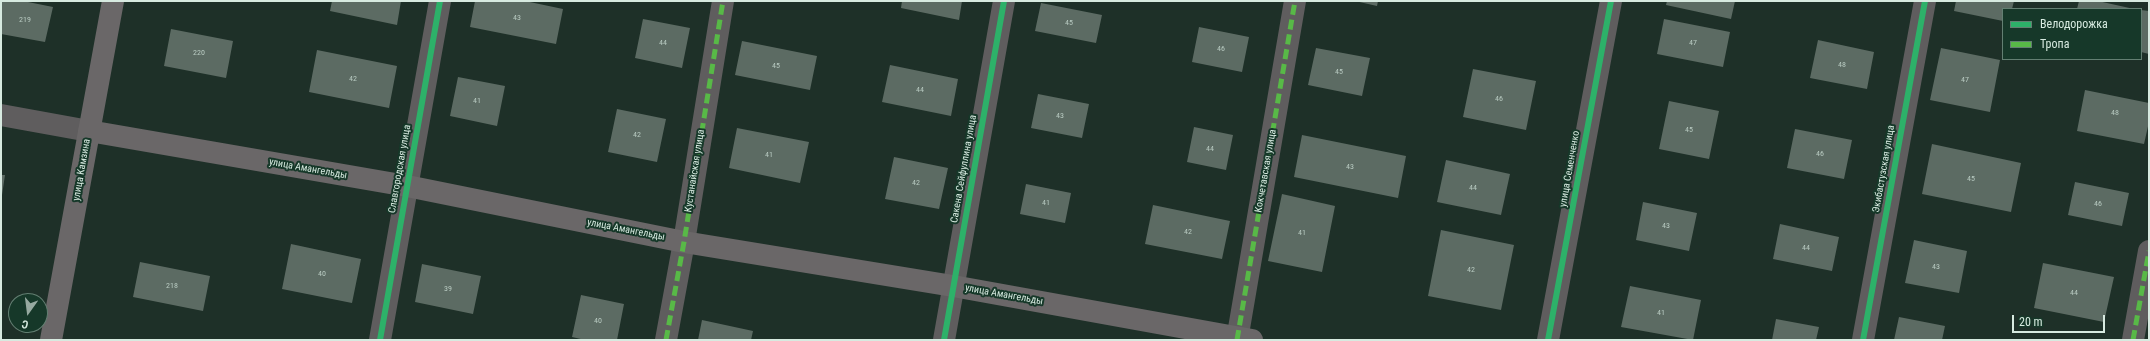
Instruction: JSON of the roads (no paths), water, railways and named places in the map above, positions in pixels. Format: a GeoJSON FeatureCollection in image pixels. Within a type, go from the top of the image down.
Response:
{"type":"FeatureCollection","features":[{"type":"Feature","properties":{"kind":"main road","name":"улица Камзина"},"geometry":{"type":"LineString","coordinates":[[51,340],[113,1]]}},
{"type":"Feature","properties":{"kind":"main road","name":"улица Амангельды"},"geometry":{"type":"LineString","coordinates":[[89,131],[407,186],[684,242],[953,286],[1242,339]]}},
{"type":"Feature","properties":{"kind":"street","name":"Славгородская улица"},"geometry":{"type":"LineString","coordinates":[[380,340],[440,1]]}},
{"type":"Feature","properties":{"kind":"street","name":"Кустанайская улица"},"geometry":{"type":"LineString","coordinates":[[666,340],[684,242],[722,1]]}},
{"type":"Feature","properties":{"kind":"street","name":"Сакена Сейфуллина улица"},"geometry":{"type":"LineString","coordinates":[[944,340],[1004,1]]}},
{"type":"Feature","properties":{"kind":"street","name":"Кокчетавская улица"},"geometry":{"type":"LineString","coordinates":[[1242,339],[1295,1]]}},
{"type":"Feature","properties":{"kind":"street","name":"улица Семенченко"},"geometry":{"type":"LineString","coordinates":[[1548,340],[1611,1]]}},
{"type":"Feature","properties":{"kind":"street","name":"Экибастузская улица"},"geometry":{"type":"LineString","coordinates":[[1863,340],[1925,1]]}},
{"type":"Feature","properties":{"kind":"street","name":"улица Амангельды"},"geometry":{"type":"LineString","coordinates":[[1,115],[89,131]]}},
{"type":"Feature","properties":{"kind":"street"},"geometry":{"type":"LineString","coordinates":[[2133,340],[2149,251]]}}]}
